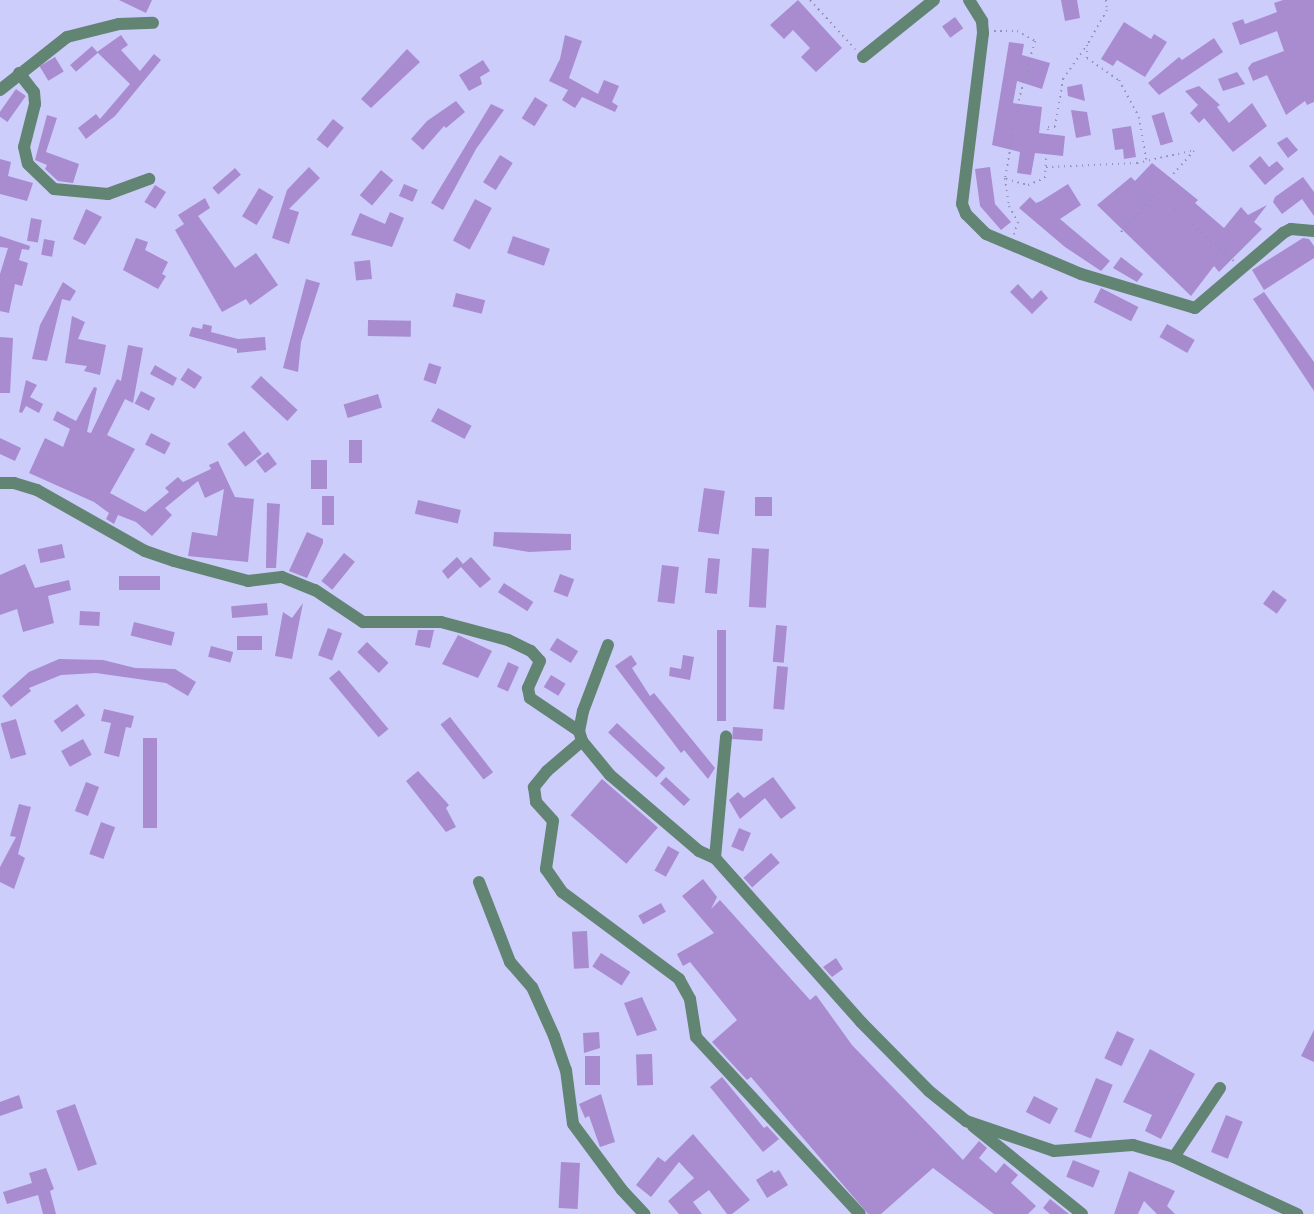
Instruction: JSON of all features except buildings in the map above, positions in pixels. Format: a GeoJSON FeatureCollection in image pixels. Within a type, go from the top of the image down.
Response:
{"type":"FeatureCollection","features":[{"type":"Feature","properties":{"kind":"street"},"geometry":{"type":"LineString","coordinates":[[863,57],[934,0]]}},
{"type":"Feature","properties":{"kind":"street"},"geometry":{"type":"LineString","coordinates":[[969,0],[977,9],[982,31],[962,204],[966,214],[986,234],[1081,274],[1195,308],[1241,267],[1291,229],[1314,231]]}},
{"type":"Feature","properties":{"kind":"street"},"geometry":{"type":"LineString","coordinates":[[0,90],[67,37],[86,30],[153,22]]}},
{"type":"Feature","properties":{"kind":"street"},"geometry":{"type":"LineString","coordinates":[[19,73],[34,92],[35,104],[24,147],[28,164],[54,189],[108,194],[149,179]]}},
{"type":"Feature","properties":{"kind":"street"},"geometry":{"type":"LineString","coordinates":[[0,483],[15,483],[38,490],[145,550],[174,561],[248,581],[269,581],[282,577],[315,590],[363,622],[441,622],[508,640],[531,651],[540,661],[528,688],[530,698],[581,736],[610,775],[699,851],[715,858],[861,1022],[929,1091],[1082,1214]]}},
{"type":"Feature","properties":{"kind":"street"},"geometry":{"type":"LineString","coordinates":[[608,645],[581,736],[534,787],[536,802],[554,821],[546,869],[562,892],[680,979],[690,999],[696,1037],[860,1214]]}},
{"type":"Feature","properties":{"kind":"street"},"geometry":{"type":"LineString","coordinates":[[715,858],[726,736]]}},
{"type":"Feature","properties":{"kind":"street"},"geometry":{"type":"LineString","coordinates":[[479,882],[510,962],[532,987],[554,1036],[566,1070],[573,1124],[622,1190],[644,1214]]}},
{"type":"Feature","properties":{"kind":"street"},"geometry":{"type":"LineString","coordinates":[[1174,1157],[1220,1088]]}},
{"type":"Feature","properties":{"kind":"street"},"geometry":{"type":"LineString","coordinates":[[966,1121],[1054,1151],[1133,1145],[1174,1157],[1297,1214]]}},
{"type":"Feature","properties":{"kind":"path"},"geometry":{"type":"LineString","coordinates":[[810,0],[863,57]]}},
{"type":"Feature","properties":{"kind":"path"},"geometry":{"type":"LineString","coordinates":[[1005,178],[1028,185],[1039,183],[1045,178],[1048,127],[1054,127],[1063,79],[1087,45],[1107,10],[1106,0]]}},
{"type":"Feature","properties":{"kind":"path"},"geometry":{"type":"LineString","coordinates":[[982,31],[1017,32],[1035,41],[1019,99],[1005,178],[1009,206],[1018,222],[1011,245]]}},
{"type":"Feature","properties":{"kind":"path"},"geometry":{"type":"LineString","coordinates":[[1087,45],[1087,58],[1119,80],[1134,108],[1146,159]]}},
{"type":"Feature","properties":{"kind":"path"},"geometry":{"type":"LineString","coordinates":[[1046,166],[1098,167],[1195,150],[1122,232]]}},
{"type":"Feature","properties":{"kind":"path"},"geometry":{"type":"LineString","coordinates":[[1156,194],[1241,267]]}}]}
